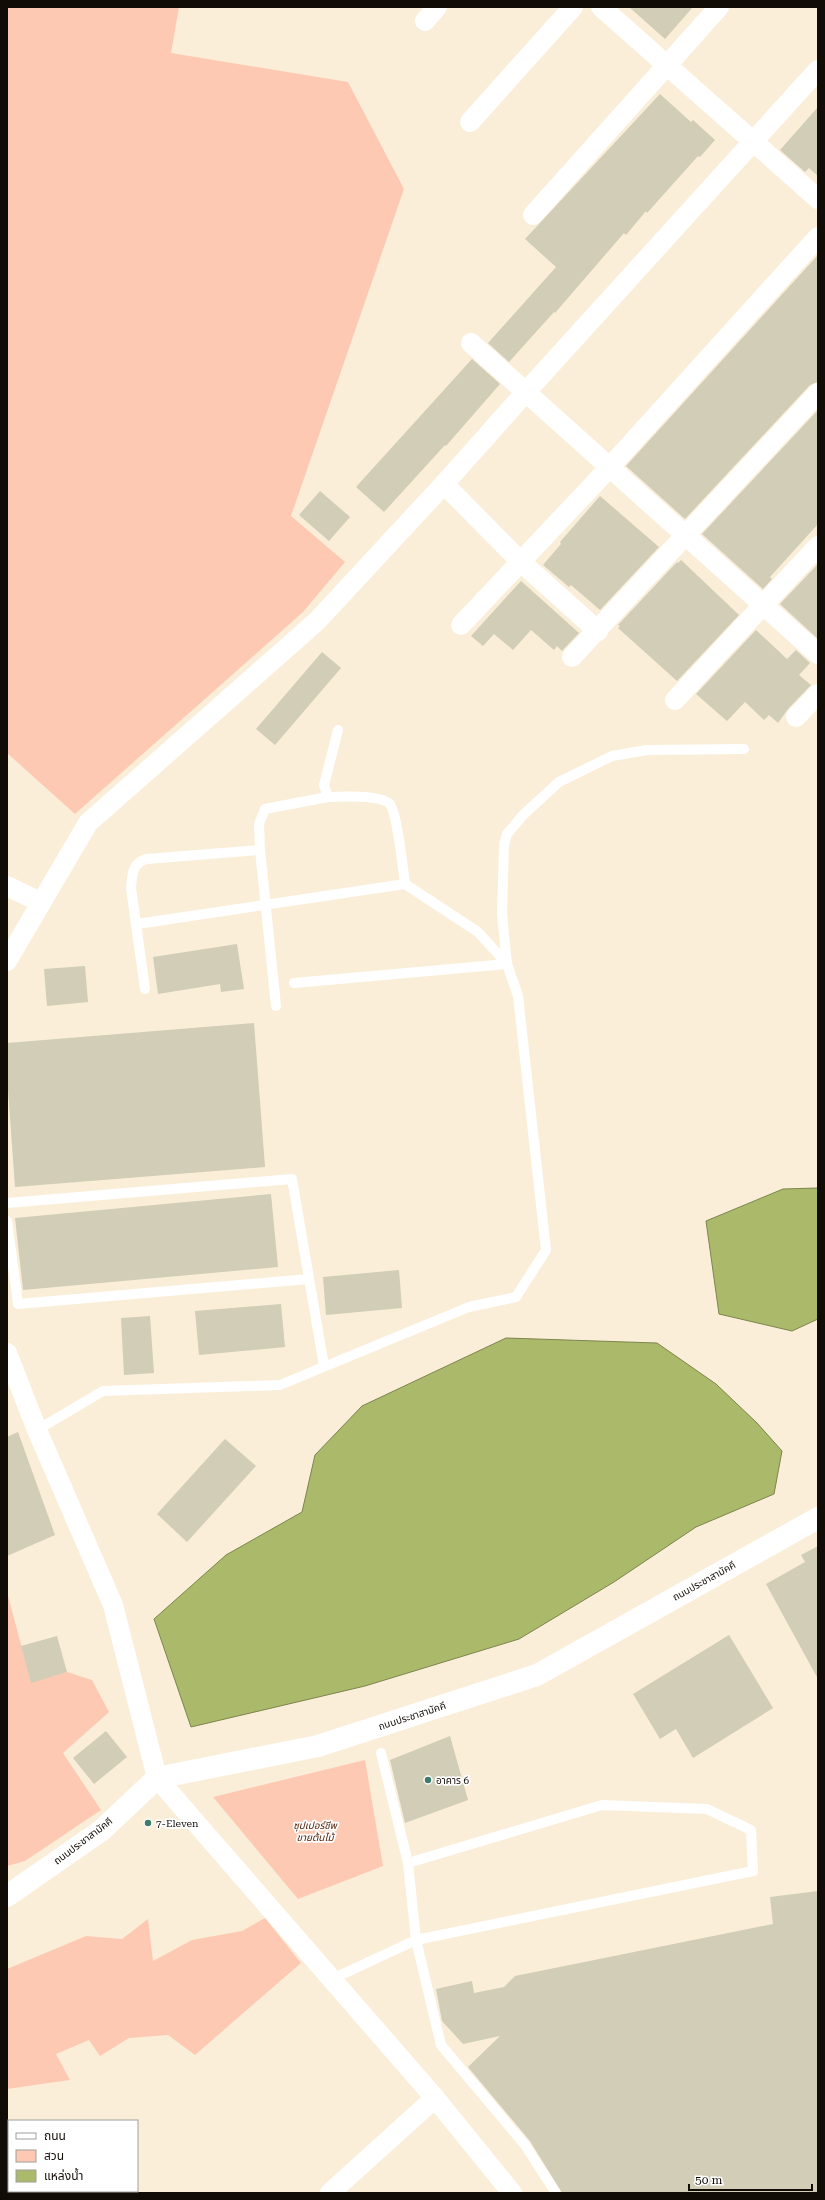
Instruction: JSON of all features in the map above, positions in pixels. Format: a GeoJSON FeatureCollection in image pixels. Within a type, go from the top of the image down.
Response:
{"type":"FeatureCollection","features":[{"type":"Feature","properties":{"kind":"street"},"geometry":{"type":"LineString","coordinates":[[470,122],[573,7]]}},
{"type":"Feature","properties":{"kind":"street"},"geometry":{"type":"LineString","coordinates":[[601,7],[818,199]]}},
{"type":"Feature","properties":{"kind":"street"},"geometry":{"type":"LineString","coordinates":[[533,215],[719,7]]}},
{"type":"Feature","properties":{"kind":"street"},"geometry":{"type":"LineString","coordinates":[[7,961],[88,822],[317,621],[444,484],[818,70]]}},
{"type":"Feature","properties":{"kind":"street"},"geometry":{"type":"LineString","coordinates":[[461,625],[609,468],[818,237]]}},
{"type":"Feature","properties":{"kind":"street"},"geometry":{"type":"LineString","coordinates":[[471,343],[818,654]]}},
{"type":"Feature","properties":{"kind":"street"},"geometry":{"type":"LineString","coordinates":[[572,657],[598,631],[818,393]]}},
{"type":"Feature","properties":{"kind":"street"},"geometry":{"type":"LineString","coordinates":[[444,484],[521,562],[598,631]]}},
{"type":"Feature","properties":{"kind":"street"},"geometry":{"type":"LineString","coordinates":[[675,700],[818,546]]}},
{"type":"Feature","properties":{"kind":"street"},"geometry":{"type":"LineString","coordinates":[[796,717],[818,694]]}},
{"type":"Feature","properties":{"kind":"street"},"geometry":{"type":"LineString","coordinates":[[7,886],[40,902]]}},
{"type":"Feature","properties":{"kind":"street"},"geometry":{"type":"LineString","coordinates":[[7,1354],[37,1430],[113,1605],[157,1778],[435,2098],[512,2193]]}},
{"type":"Feature","properties":{"kind":"street","name":"ถนนประชาสามัคคี"},"geometry":{"type":"LineString","coordinates":[[7,1896],[102,1830],[157,1778],[318,1746],[537,1675],[818,1518]]}},
{"type":"Feature","properties":{"kind":"street"},"geometry":{"type":"LineString","coordinates":[[330,2193],[435,2098]]}},
{"type":"Feature","properties":{"kind":"lane"},"geometry":{"type":"LineString","coordinates":[[328,797],[324,785],[338,730]]}},
{"type":"Feature","properties":{"kind":"lane"},"geometry":{"type":"LineString","coordinates":[[37,1430],[103,1391],[280,1385],[469,1307],[516,1297],[546,1250],[518,996],[507,964],[502,914],[504,844],[507,834],[523,815],[559,782],[612,756],[647,750],[744,749]]}},
{"type":"Feature","properties":{"kind":"lane"},"geometry":{"type":"LineString","coordinates":[[276,1006],[260,850],[259,824],[265,809],[328,797],[378,798],[389,804],[395,815],[405,884]]}},
{"type":"Feature","properties":{"kind":"lane"},"geometry":{"type":"LineString","coordinates":[[145,989],[131,888],[132,875],[136,864],[140,860],[260,850]]}},
{"type":"Feature","properties":{"kind":"lane"},"geometry":{"type":"LineString","coordinates":[[137,924],[405,884],[478,932],[507,964]]}},
{"type":"Feature","properties":{"kind":"lane"},"geometry":{"type":"LineString","coordinates":[[294,984],[507,964]]}},
{"type":"Feature","properties":{"kind":"lane"},"geometry":{"type":"LineString","coordinates":[[7,1203],[292,1179],[324,1366]]}},
{"type":"Feature","properties":{"kind":"lane"},"geometry":{"type":"LineString","coordinates":[[7,1221],[18,1304],[309,1278]]}},
{"type":"Feature","properties":{"kind":"lane"},"geometry":{"type":"LineString","coordinates":[[381,1754],[408,1863],[416,1940],[441,2045],[525,2145],[556,2193]]}},
{"type":"Feature","properties":{"kind":"lane"},"geometry":{"type":"LineString","coordinates":[[332,1979],[416,1940],[753,1871],[751,1830],[707,1809],[602,1805],[408,1863]]}},
{"type":"Feature","properties":{"kind":"green space"},"geometry":{"type":"Polygon","coordinates":[[[7,7],[179,7],[171,53],[348,82],[404,189],[291,516],[345,562],[303,612],[75,814],[7,753],[7,7]]]}},
{"type":"Feature","properties":{"kind":"green space"},"geometry":{"type":"Polygon","coordinates":[[[7,1592],[31,1682],[67,1672],[92,1680],[109,1712],[63,1753],[101,1810],[25,1861],[7,1866],[7,1592]]]}},
{"type":"Feature","properties":{"kind":"green space","name":"ซุปเปอร์ชีพ ขายต้นไม้"},"geometry":{"type":"Polygon","coordinates":[[[365,1760],[383,1866],[298,1899],[213,1797],[365,1760]]]}},
{"type":"Feature","properties":{"kind":"green space"},"geometry":{"type":"Polygon","coordinates":[[[265,1918],[301,1963],[195,2055],[168,2035],[129,2038],[100,2056],[89,2040],[56,2054],[70,2080],[7,2089],[7,1969],[86,1936],[122,1939],[148,1919],[153,1961],[192,1940],[242,1931],[265,1918]]]}},
{"type":"Feature","properties":{"kind":"water"},"geometry":{"type":"Polygon","coordinates":[[[818,1188],[818,1319],[792,1331],[719,1314],[706,1221],[783,1189],[818,1188]]]}},
{"type":"Feature","properties":{"kind":"water"},"geometry":{"type":"Polygon","coordinates":[[[506,1338],[657,1343],[716,1384],[757,1423],[782,1451],[774,1494],[696,1527],[614,1582],[519,1639],[365,1686],[191,1727],[154,1619],[226,1555],[302,1512],[315,1455],[362,1406],[506,1338]]]}},
{"type":"Feature","properties":{"kind":"building"},"geometry":{"type":"Polygon","coordinates":[[[629,7],[693,7],[665,39],[629,7]]]}},
{"type":"Feature","properties":{"kind":"building"},"geometry":{"type":"Polygon","coordinates":[[[660,94],[691,122],[693,120],[715,140],[700,157],[698,156],[647,213],[646,211],[626,235],[624,233],[555,313],[554,312],[509,362],[488,343],[556,267],[525,239],[660,94]]]}},
{"type":"Feature","properties":{"kind":"building"},"geometry":{"type":"Polygon","coordinates":[[[818,107],[818,176],[809,168],[805,172],[780,150],[818,107]]]}},
{"type":"Feature","properties":{"kind":"building"},"geometry":{"type":"Polygon","coordinates":[[[818,255],[818,382],[810,385],[685,519],[626,466],[818,255]]]}},
{"type":"Feature","properties":{"kind":"building"},"geometry":{"type":"Polygon","coordinates":[[[472,359],[500,384],[446,446],[445,445],[384,512],[356,487],[472,359]]]}},
{"type":"Feature","properties":{"kind":"building"},"geometry":{"type":"Polygon","coordinates":[[[818,410],[818,524],[770,577],[772,579],[763,589],[702,534],[818,410]]]}},
{"type":"Feature","properties":{"kind":"building"},"geometry":{"type":"Polygon","coordinates":[[[320,491],[350,517],[329,541],[299,515],[320,491]]]}},
{"type":"Feature","properties":{"kind":"building"},"geometry":{"type":"Polygon","coordinates":[[[600,496],[659,547],[600,610],[571,585],[569,587],[543,565],[561,544],[560,542],[600,496]]]}},
{"type":"Feature","properties":{"kind":"building"},"geometry":{"type":"Polygon","coordinates":[[[681,560],[739,615],[677,681],[618,628],[620,626],[618,625],[677,562],[678,563],[681,560]]]}},
{"type":"Feature","properties":{"kind":"building"},"geometry":{"type":"Polygon","coordinates":[[[818,564],[818,639],[780,604],[818,564]]]}},
{"type":"Feature","properties":{"kind":"building"},"geometry":{"type":"Polygon","coordinates":[[[521,581],[579,633],[562,651],[557,646],[554,650],[531,630],[513,650],[494,634],[483,646],[471,636],[521,581]]]}},
{"type":"Feature","properties":{"kind":"building"},"geometry":{"type":"Polygon","coordinates":[[[756,630],[787,659],[796,650],[810,663],[799,675],[811,685],[788,709],[778,723],[769,715],[764,720],[745,702],[727,721],[696,694],[756,630]]]}},
{"type":"Feature","properties":{"kind":"building"},"geometry":{"type":"Polygon","coordinates":[[[322,652],[341,668],[275,745],[256,729],[322,652]]]}},
{"type":"Feature","properties":{"kind":"building"},"geometry":{"type":"Polygon","coordinates":[[[237,944],[244,989],[221,992],[220,984],[158,994],[153,957],[237,944]]]}},
{"type":"Feature","properties":{"kind":"building"},"geometry":{"type":"Polygon","coordinates":[[[85,966],[88,1002],[47,1006],[44,969],[85,966]]]}},
{"type":"Feature","properties":{"kind":"building"},"geometry":{"type":"Polygon","coordinates":[[[254,1023],[265,1167],[15,1187],[7,1076],[7,1043],[254,1023]]]}},
{"type":"Feature","properties":{"kind":"building"},"geometry":{"type":"Polygon","coordinates":[[[271,1194],[278,1267],[23,1290],[15,1218],[271,1194]]]}},
{"type":"Feature","properties":{"kind":"building"},"geometry":{"type":"Polygon","coordinates":[[[399,1270],[402,1308],[326,1315],[323,1277],[399,1270]]]}},
{"type":"Feature","properties":{"kind":"building"},"geometry":{"type":"Polygon","coordinates":[[[281,1304],[285,1347],[199,1355],[195,1311],[281,1304]]]}},
{"type":"Feature","properties":{"kind":"building"},"geometry":{"type":"Polygon","coordinates":[[[150,1316],[154,1373],[124,1375],[121,1318],[150,1316]]]}},
{"type":"Feature","properties":{"kind":"building"},"geometry":{"type":"Polygon","coordinates":[[[18,1432],[55,1535],[7,1556],[7,1437],[18,1432]]]}},
{"type":"Feature","properties":{"kind":"building"},"geometry":{"type":"Polygon","coordinates":[[[225,1439],[256,1466],[187,1542],[157,1514],[225,1439]]]}},
{"type":"Feature","properties":{"kind":"building"},"geometry":{"type":"Polygon","coordinates":[[[818,1546],[818,1679],[766,1584],[805,1562],[801,1555],[818,1546]]]}},
{"type":"Feature","properties":{"kind":"building"},"geometry":{"type":"Polygon","coordinates":[[[729,1635],[773,1708],[693,1758],[676,1729],[660,1739],[633,1694],[729,1635]]]}},
{"type":"Feature","properties":{"kind":"building"},"geometry":{"type":"Polygon","coordinates":[[[57,1636],[67,1672],[31,1683],[21,1646],[57,1636]]]}},
{"type":"Feature","properties":{"kind":"building"},"geometry":{"type":"Polygon","coordinates":[[[106,1731],[127,1757],[94,1784],[73,1758],[106,1731]]]}},
{"type":"Feature","properties":{"kind":"building","name":"อาคาร 6"},"geometry":{"type":"Polygon","coordinates":[[[450,1736],[468,1800],[405,1823],[390,1760],[450,1736]]]}},
{"type":"Feature","properties":{"kind":"building"},"geometry":{"type":"Polygon","coordinates":[[[818,1891],[818,2193],[562,2193],[530,2141],[468,2067],[500,2036],[463,2044],[442,2021],[436,1989],[472,1981],[474,1993],[504,1987],[515,1976],[773,1924],[770,1897],[818,1891]]]}},
{"type":"Feature","properties":{"kind":"place","name":"อาคาร 6"},"geometry":{"type":"Point","coordinates":[428,1780]}},
{"type":"Feature","properties":{"kind":"place","name":"7-Eleven"},"geometry":{"type":"Point","coordinates":[148,1823]}}]}
